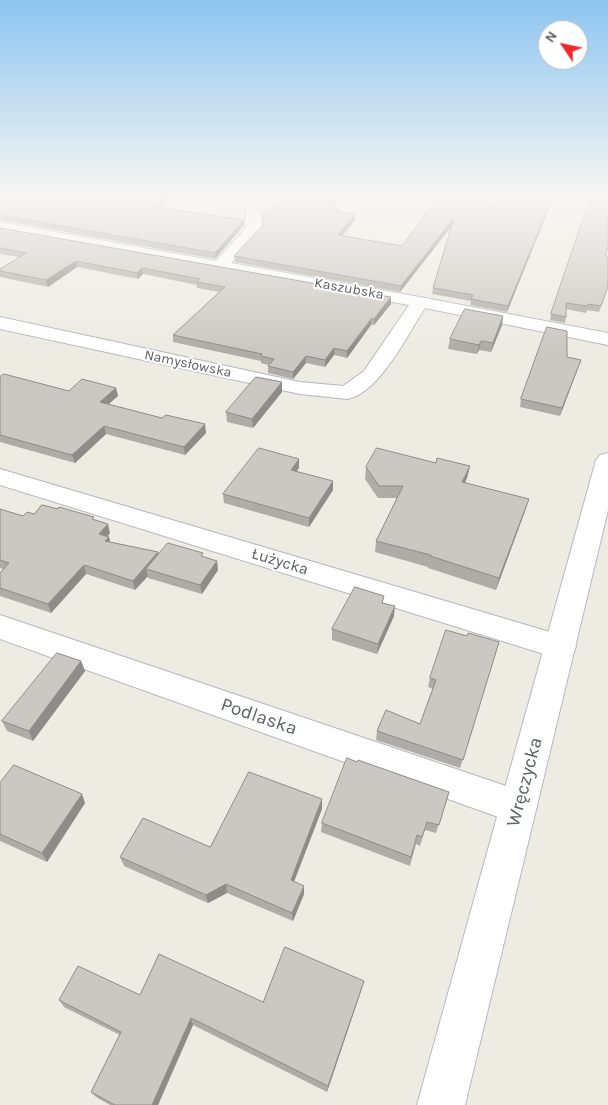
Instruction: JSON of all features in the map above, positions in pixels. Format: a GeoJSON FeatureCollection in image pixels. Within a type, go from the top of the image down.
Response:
{"type":"FeatureCollection","features":[{"type":"Feature","properties":{"kind":"street","name":"Kaszubska"},"geometry":{"type":"LineString","coordinates":[[116,248],[608,338]]}},
{"type":"Feature","properties":{"kind":"street"},"geometry":{"type":"LineString","coordinates":[[220,266],[237,248]]}},
{"type":"Feature","properties":{"kind":"street","name":"Namysłowska"},"geometry":{"type":"LineString","coordinates":[[0,323],[300,388],[348,393],[371,375],[420,302]]}},
{"type":"Feature","properties":{"kind":"street","name":"Wręczycka"},"geometry":{"type":"LineString","coordinates":[[441,1105],[608,460]]}},
{"type":"Feature","properties":{"kind":"street","name":"Łużycka"},"geometry":{"type":"LineString","coordinates":[[0,477],[560,646]]}},
{"type":"Feature","properties":{"kind":"street","name":"Podlaska"},"geometry":{"type":"LineString","coordinates":[[0,627],[518,807]]}},
{"type":"Feature","properties":{"kind":"building"},"geometry":{"type":"Polygon","coordinates":[[[0,248],[111,248],[391,297],[347,351],[334,348],[325,360],[306,356],[293,372],[268,366],[274,359],[261,356],[262,354],[173,335],[225,287],[197,282],[200,279],[142,268],[137,273],[76,261],[46,280],[0,271],[0,269],[26,253],[0,248]]]}},
{"type":"Feature","properties":{"kind":"building"},"geometry":{"type":"Polygon","coordinates":[[[184,248],[220,248],[215,253],[184,248]]]}},
{"type":"Feature","properties":{"kind":"building"},"geometry":{"type":"Polygon","coordinates":[[[242,248],[431,248],[401,286],[234,256],[242,248]]]}},
{"type":"Feature","properties":{"kind":"building"},"geometry":{"type":"Polygon","coordinates":[[[445,248],[532,248],[508,306],[471,299],[473,295],[433,288],[445,248]]]}},
{"type":"Feature","properties":{"kind":"building"},"geometry":{"type":"Polygon","coordinates":[[[574,248],[608,248],[605,256],[608,256],[608,286],[601,306],[566,303],[566,317],[551,314],[574,248]]]}},
{"type":"Feature","properties":{"kind":"building"},"geometry":{"type":"Polygon","coordinates":[[[465,309],[503,316],[493,343],[481,341],[479,345],[450,339],[465,309]]]}},
{"type":"Feature","properties":{"kind":"building"},"geometry":{"type":"Polygon","coordinates":[[[547,327],[567,331],[567,357],[581,360],[562,408],[521,399],[547,327]]]}},
{"type":"Feature","properties":{"kind":"building"},"geometry":{"type":"Polygon","coordinates":[[[4,374],[69,391],[82,379],[116,388],[100,402],[162,418],[166,415],[205,424],[184,447],[104,426],[72,455],[0,435],[0,377],[4,374]]]}},
{"type":"Feature","properties":{"kind":"building"},"geometry":{"type":"Polygon","coordinates":[[[256,377],[282,382],[252,419],[226,412],[256,377]]]}},
{"type":"Feature","properties":{"kind":"building"},"geometry":{"type":"Polygon","coordinates":[[[259,448],[299,459],[291,470],[333,481],[309,518],[223,494],[259,448]]]}},
{"type":"Feature","properties":{"kind":"building"},"geometry":{"type":"Polygon","coordinates":[[[377,448],[436,463],[437,458],[470,466],[462,482],[529,499],[499,578],[431,555],[376,541],[403,486],[379,486],[366,467],[377,448]]]}},
{"type":"Feature","properties":{"kind":"building"},"geometry":{"type":"Polygon","coordinates":[[[42,505],[58,509],[59,507],[94,517],[92,519],[108,524],[99,534],[109,537],[105,541],[158,552],[133,581],[84,565],[48,604],[0,588],[0,573],[9,563],[0,560],[0,509],[23,516],[27,512],[34,514],[42,505]]]}},
{"type":"Feature","properties":{"kind":"building"},"geometry":{"type":"Polygon","coordinates":[[[168,543],[203,553],[201,556],[217,561],[200,585],[146,569],[168,543]]]}},
{"type":"Feature","properties":{"kind":"building"},"geometry":{"type":"Polygon","coordinates":[[[355,587],[384,596],[382,603],[395,606],[378,644],[332,629],[355,587]]]}},
{"type":"Feature","properties":{"kind":"building"},"geometry":{"type":"Polygon","coordinates":[[[446,630],[467,636],[468,633],[499,642],[463,760],[377,731],[386,710],[420,724],[436,680],[430,678],[446,630]]]}},
{"type":"Feature","properties":{"kind":"building"},"geometry":{"type":"Polygon","coordinates":[[[57,653],[81,661],[29,731],[2,721],[57,653]]]}},
{"type":"Feature","properties":{"kind":"building"},"geometry":{"type":"Polygon","coordinates":[[[347,758],[357,762],[358,760],[449,792],[439,825],[427,822],[422,837],[417,835],[411,857],[322,823],[347,758]]]}},
{"type":"Feature","properties":{"kind":"building"},"geometry":{"type":"Polygon","coordinates":[[[14,765],[82,794],[42,853],[0,834],[0,783],[14,765]]]}},
{"type":"Feature","properties":{"kind":"building"},"geometry":{"type":"Polygon","coordinates":[[[249,772],[322,799],[291,880],[304,886],[292,913],[226,884],[206,895],[120,857],[143,818],[210,847],[249,772]]]}},
{"type":"Feature","properties":{"kind":"building"},"geometry":{"type":"Polygon","coordinates":[[[285,947],[364,981],[328,1086],[191,1018],[152,1105],[115,1105],[91,1092],[121,1032],[59,1000],[78,966],[140,995],[159,954],[263,1002],[285,947]]]}}]}
